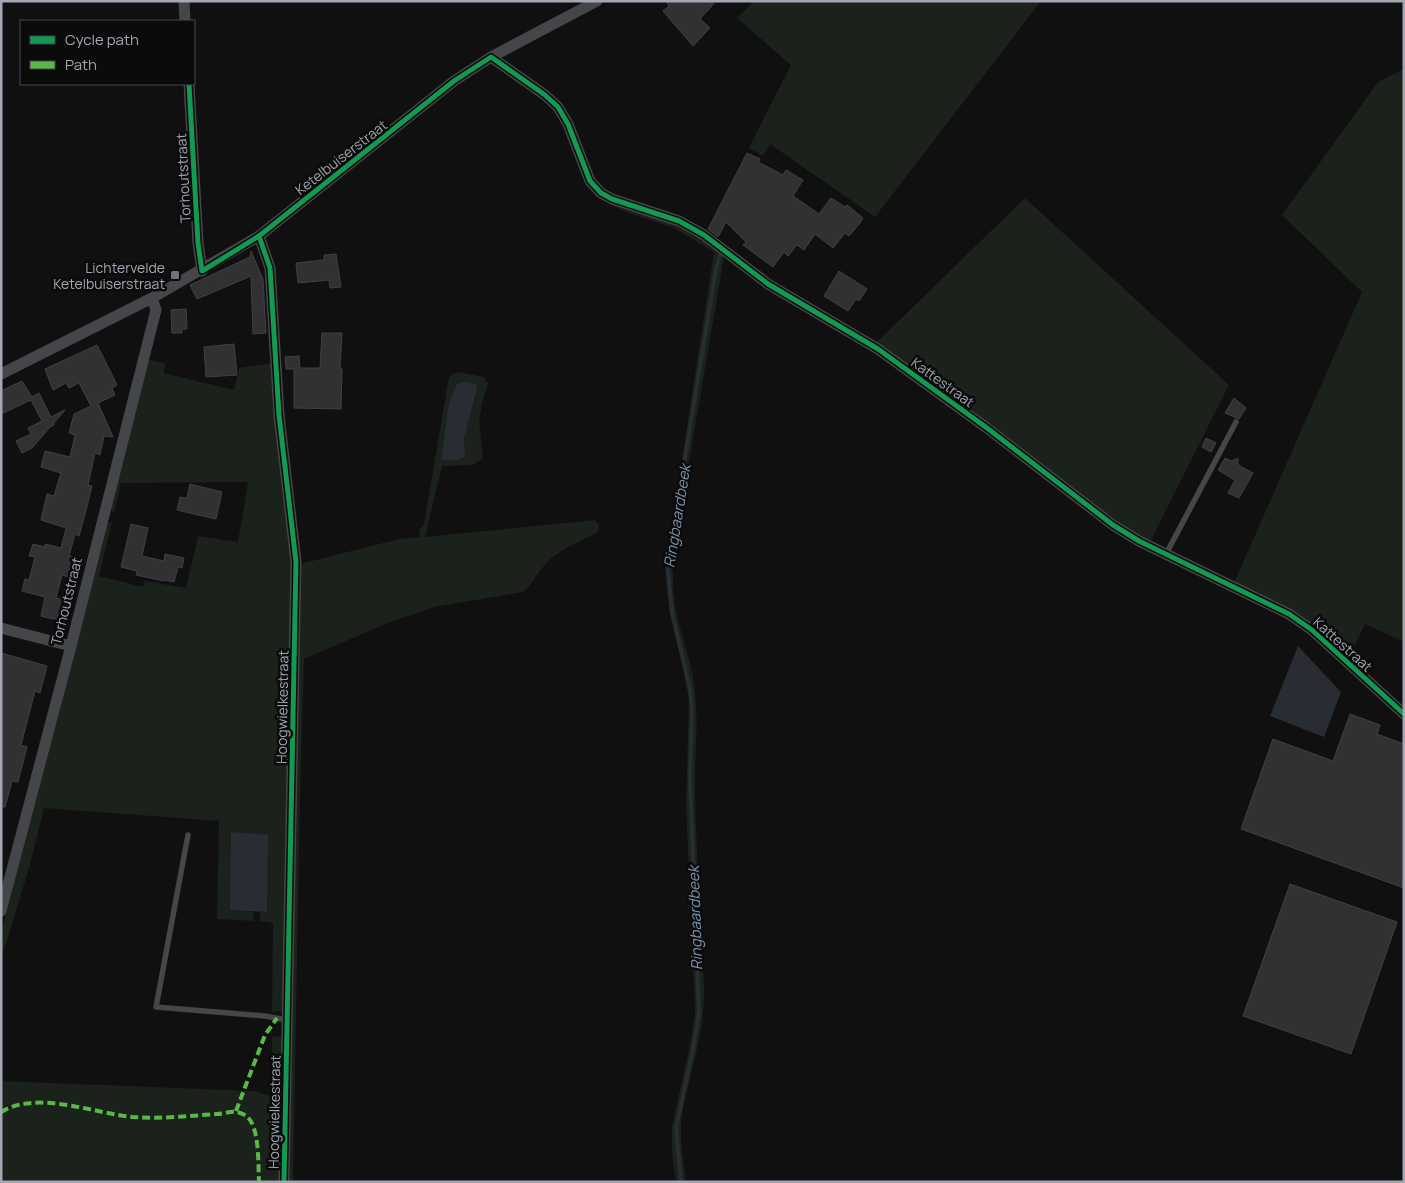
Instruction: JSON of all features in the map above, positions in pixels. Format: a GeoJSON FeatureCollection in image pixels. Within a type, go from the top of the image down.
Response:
{"type":"FeatureCollection","features":[{"type":"Feature","properties":{"kind":"street"},"geometry":{"type":"LineString","coordinates":[[184,1],[185,20]]}},
{"type":"Feature","properties":{"kind":"street","name":"Ketelbuiserstraat"},"geometry":{"type":"LineString","coordinates":[[1,374],[152,298],[259,236],[454,82],[491,57],[597,1]]}},
{"type":"Feature","properties":{"kind":"street","name":"Kattestraat"},"geometry":{"type":"LineString","coordinates":[[491,57],[558,106],[568,124],[590,181],[601,193],[612,199],[679,221],[704,235],[768,284],[878,349],[987,428],[1113,525],[1139,542],[1297,620],[1312,630],[1404,714]]}},
{"type":"Feature","properties":{"kind":"street","name":"Torhoutstraat"},"geometry":{"type":"LineString","coordinates":[[188,85],[198,243],[202,270]]}},
{"type":"Feature","properties":{"kind":"street","name":"Hoogwielkestraat"},"geometry":{"type":"LineString","coordinates":[[259,236],[270,268],[280,415],[296,562],[284,1182]]}},
{"type":"Feature","properties":{"kind":"street","name":"Torhoutstraat"},"geometry":{"type":"LineString","coordinates":[[1,911],[71,646],[156,310],[152,298]]}},
{"type":"Feature","properties":{"kind":"street"},"geometry":{"type":"LineString","coordinates":[[1,628],[71,646]]}},
{"type":"Feature","properties":{"kind":"lane"},"geometry":{"type":"LineString","coordinates":[[1166,554],[1236,422]]}},
{"type":"Feature","properties":{"kind":"lane"},"geometry":{"type":"LineString","coordinates":[[188,835],[156,1007],[265,1016],[287,1020]]}},
{"type":"Feature","properties":{"kind":"shaded area"},"geometry":{"type":"Polygon","coordinates":[[[754,1],[1041,1],[875,217],[770,144],[763,156],[749,148],[791,65],[737,18],[754,1]]]}},
{"type":"Feature","properties":{"kind":"shaded area"},"geometry":{"type":"Polygon","coordinates":[[[1404,69],[1404,642],[1365,624],[1350,656],[1322,631],[1300,615],[1234,583],[1362,292],[1282,215],[1378,82],[1404,69]]]}},
{"type":"Feature","properties":{"kind":"shaded area"},"geometry":{"type":"Polygon","coordinates":[[[1025,198],[1229,385],[1150,542],[1121,524],[966,405],[876,343],[1025,198]]]}},
{"type":"Feature","properties":{"kind":"shaded area"},"geometry":{"type":"Polygon","coordinates":[[[608,204],[669,223],[697,237],[724,257],[673,556],[673,586],[677,616],[688,654],[696,705],[696,816],[704,988],[700,1036],[681,1122],[686,1182],[676,1182],[672,1153],[672,1126],[690,1045],[695,1012],[686,805],[689,700],[680,651],[669,609],[665,569],[714,252],[674,228],[608,204]]]}},
{"type":"Feature","properties":{"kind":"shaded area"},"geometry":{"type":"Polygon","coordinates":[[[148,360],[166,363],[163,373],[234,390],[239,368],[273,363],[291,548],[283,1011],[272,1012],[273,923],[260,921],[260,912],[266,912],[230,910],[253,912],[254,921],[217,919],[219,821],[44,808],[29,868],[1,960],[1,933],[92,574],[95,574],[108,523],[112,522],[99,576],[143,587],[145,581],[186,588],[198,536],[238,542],[248,482],[121,483],[114,513],[111,509],[148,360]]]}},
{"type":"Feature","properties":{"kind":"shaded area"},"geometry":{"type":"Polygon","coordinates":[[[457,372],[484,377],[488,384],[479,420],[483,458],[473,465],[442,466],[425,537],[595,520],[599,525],[598,531],[553,557],[523,592],[434,607],[388,623],[304,659],[293,1182],[287,1182],[300,564],[399,539],[420,537],[419,530],[424,524],[449,377],[457,372]],[[476,396],[445,436],[442,448],[464,439],[476,396]]]}},
{"type":"Feature","properties":{"kind":"shaded area"},"geometry":{"type":"Polygon","coordinates":[[[464,382],[476,384],[477,389],[464,439],[465,456],[458,460],[441,460],[449,403],[457,384],[464,382]]]}},
{"type":"Feature","properties":{"kind":"shaded area"},"geometry":{"type":"Polygon","coordinates":[[[1298,646],[1341,692],[1324,737],[1270,716],[1298,646]]]}},
{"type":"Feature","properties":{"kind":"shaded area"},"geometry":{"type":"Polygon","coordinates":[[[231,832],[268,835],[267,912],[230,910],[231,832]]]}},
{"type":"Feature","properties":{"kind":"shaded area"},"geometry":{"type":"Polygon","coordinates":[[[272,1036],[283,1037],[279,1182],[1,1182],[1,1081],[254,1091],[270,1096],[272,1036]]]}},
{"type":"Feature","properties":{"kind":"building"},"geometry":{"type":"Polygon","coordinates":[[[666,1],[716,1],[700,19],[710,28],[693,46],[663,11],[669,6],[666,1]]]}},
{"type":"Feature","properties":{"kind":"building"},"geometry":{"type":"Polygon","coordinates":[[[747,153],[760,159],[758,162],[783,175],[786,170],[803,180],[793,196],[819,214],[831,198],[845,207],[847,205],[863,218],[849,236],[845,233],[833,248],[815,234],[804,250],[797,245],[788,256],[784,252],[773,267],[743,245],[746,242],[726,222],[718,237],[708,229],[747,153]]]}},
{"type":"Feature","properties":{"kind":"building"},"geometry":{"type":"Polygon","coordinates":[[[251,251],[263,279],[266,333],[253,334],[251,276],[197,299],[190,285],[250,257],[251,251]]]}},
{"type":"Feature","properties":{"kind":"building"},"geometry":{"type":"Polygon","coordinates":[[[336,254],[341,287],[330,288],[329,280],[298,283],[296,263],[324,260],[324,255],[336,254]]]}},
{"type":"Feature","properties":{"kind":"building"},"geometry":{"type":"Polygon","coordinates":[[[839,271],[867,289],[859,301],[856,299],[848,311],[824,296],[839,271]]]}},
{"type":"Feature","properties":{"kind":"building"},"geometry":{"type":"Polygon","coordinates":[[[186,309],[187,329],[182,329],[182,333],[172,333],[171,310],[186,309]]]}},
{"type":"Feature","properties":{"kind":"building"},"geometry":{"type":"Polygon","coordinates":[[[322,333],[342,333],[340,369],[342,369],[341,409],[294,408],[294,369],[286,369],[285,357],[299,356],[300,368],[320,368],[322,333]]]}},
{"type":"Feature","properties":{"kind":"building"},"geometry":{"type":"Polygon","coordinates":[[[234,344],[237,375],[206,377],[204,347],[234,344]]]}},
{"type":"Feature","properties":{"kind":"building"},"geometry":{"type":"Polygon","coordinates":[[[97,345],[117,385],[112,388],[115,395],[98,403],[113,437],[104,436],[100,455],[95,453],[88,485],[92,486],[84,518],[79,536],[75,534],[69,556],[74,557],[69,577],[62,575],[56,598],[63,599],[58,620],[41,616],[45,597],[22,591],[25,579],[29,580],[35,557],[29,556],[33,544],[45,547],[45,544],[61,548],[66,528],[41,520],[47,494],[54,496],[61,473],[41,467],[45,451],[70,457],[75,435],[69,433],[74,414],[91,406],[79,383],[69,388],[66,383],[53,390],[45,369],[97,345]]]}},
{"type":"Feature","properties":{"kind":"building"},"geometry":{"type":"Polygon","coordinates":[[[22,381],[32,397],[39,393],[51,417],[65,410],[54,425],[50,427],[32,448],[22,453],[16,441],[31,434],[28,428],[42,421],[31,400],[1,414],[1,391],[22,381]]]}},
{"type":"Feature","properties":{"kind":"building"},"geometry":{"type":"Polygon","coordinates":[[[1234,398],[1246,408],[1239,419],[1225,413],[1234,398]]]}},
{"type":"Feature","properties":{"kind":"building"},"geometry":{"type":"Polygon","coordinates":[[[1206,438],[1216,443],[1211,452],[1202,447],[1206,438]]]}},
{"type":"Feature","properties":{"kind":"building"},"geometry":{"type":"Polygon","coordinates":[[[1225,458],[1232,461],[1238,458],[1238,465],[1253,473],[1239,498],[1228,493],[1235,480],[1218,470],[1225,458]]]}},
{"type":"Feature","properties":{"kind":"building"},"geometry":{"type":"Polygon","coordinates":[[[190,484],[222,492],[216,519],[177,510],[180,497],[187,498],[190,484]]]}},
{"type":"Feature","properties":{"kind":"building"},"geometry":{"type":"Polygon","coordinates":[[[131,524],[148,528],[142,556],[164,561],[165,554],[184,558],[182,568],[178,567],[174,582],[136,575],[137,571],[121,567],[131,524]]]}},
{"type":"Feature","properties":{"kind":"building"},"geometry":{"type":"Polygon","coordinates":[[[1,653],[47,666],[40,693],[35,691],[21,745],[27,747],[18,782],[12,781],[5,807],[1,807],[1,653]]]}},
{"type":"Feature","properties":{"kind":"building"},"geometry":{"type":"Polygon","coordinates":[[[1350,714],[1380,725],[1377,734],[1404,744],[1404,888],[1241,829],[1273,739],[1333,761],[1350,714]]]}},
{"type":"Feature","properties":{"kind":"building"},"geometry":{"type":"Polygon","coordinates":[[[1290,884],[1397,922],[1351,1054],[1243,1016],[1290,884]]]}},
{"type":"Feature","properties":{"kind":"waterway","name":"Ringbaardbeek"},"geometry":{"type":"LineString","coordinates":[[681,1182],[676,1128],[699,1012],[690,778],[692,711],[690,689],[672,613],[668,571],[716,269],[721,252]]}},
{"type":"Feature","properties":{"kind":"marked path"},"geometry":{"type":"LineString","coordinates":[[236,1111],[265,1035],[277,1018]]}},
{"type":"Feature","properties":{"kind":"marked path"},"geometry":{"type":"LineString","coordinates":[[1,1112],[15,1106],[31,1103],[65,1105],[143,1118],[238,1112],[246,1116],[254,1128],[259,1182]]}},
{"type":"Feature","properties":{"kind":"cycle path"},"geometry":{"type":"LineString","coordinates":[[189,85],[198,243],[202,271],[259,236],[454,81],[491,57],[545,95],[558,107],[568,124],[590,181],[601,193],[612,199],[679,221],[704,235],[768,284],[878,349],[987,428],[1113,525],[1139,541],[1289,614],[1312,630],[1404,714]]}},
{"type":"Feature","properties":{"kind":"cycle path"},"geometry":{"type":"LineString","coordinates":[[259,236],[270,268],[279,415],[296,562],[284,1182]]}},
{"type":"Feature","properties":{"kind":"place","name":"Lichtervelde Ketelbuiserstraat"},"geometry":{"type":"Point","coordinates":[175,275]}}]}
